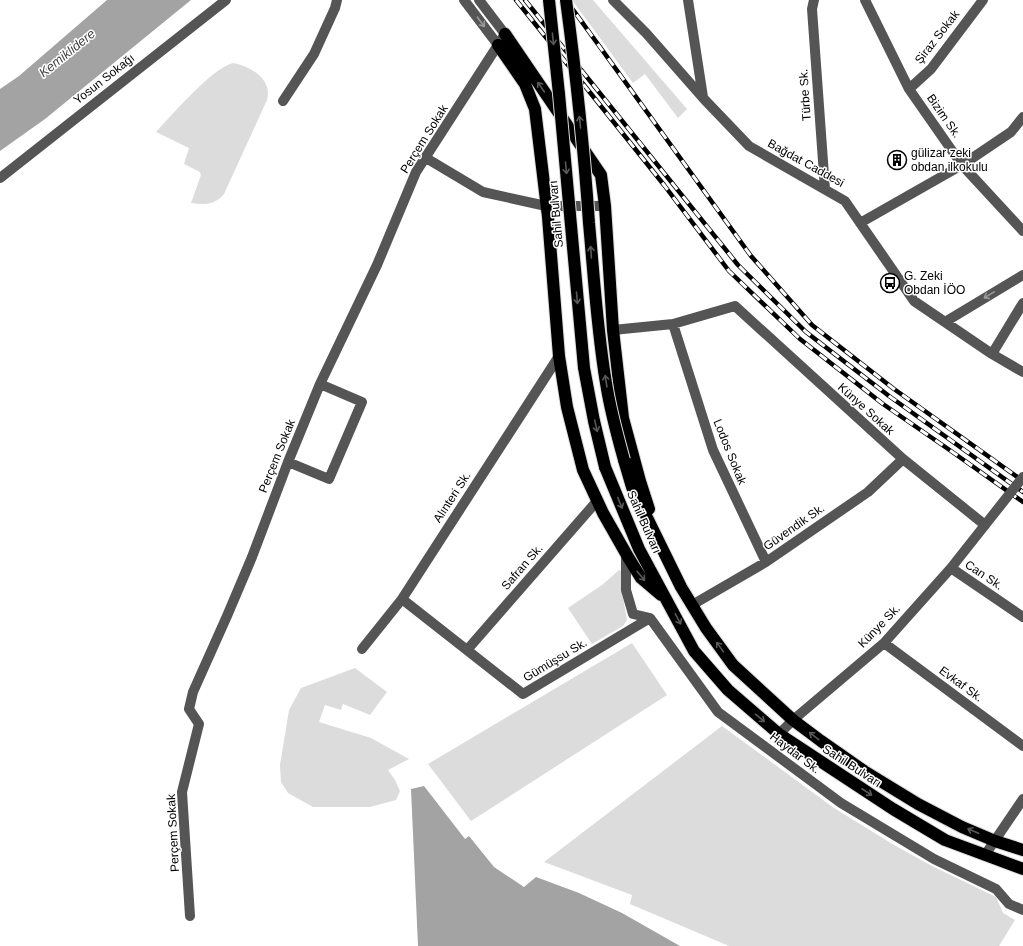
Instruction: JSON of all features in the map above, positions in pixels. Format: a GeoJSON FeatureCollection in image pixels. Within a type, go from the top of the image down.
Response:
{"type":"FeatureCollection","features":[{"type":"Feature","properties":{"kind":"highway","name":"Sahil Bulvarı"},"geometry":{"type":"LineString","coordinates":[[549,0],[584,368],[594,421],[605,467],[639,549],[694,651],[728,690],[779,734],[893,809],[945,840],[1023,869]]}},
{"type":"Feature","properties":{"kind":"highway","name":"Sahil Bulvarı"},"geometry":{"type":"LineString","coordinates":[[566,0],[576,69],[594,286],[606,384],[632,487],[681,587],[706,628],[732,665],[793,720],[821,742],[864,771],[918,804],[962,827],[995,841],[1023,850]]}},
{"type":"Feature","properties":{"kind":"highway"},"geometry":{"type":"LineString","coordinates":[[505,34],[601,175],[605,206],[613,330],[623,418],[640,481],[665,554]]}},
{"type":"Feature","properties":{"kind":"highway"},"geometry":{"type":"LineString","coordinates":[[498,45],[525,84],[535,109],[546,206],[558,356],[567,407],[583,470],[597,501],[641,578],[668,601]]}},
{"type":"Feature","properties":{"kind":"street","name":"Yosun Sokağı"},"geometry":{"type":"LineString","coordinates":[[0,178],[226,0]]}},
{"type":"Feature","properties":{"kind":"street"},"geometry":{"type":"LineString","coordinates":[[283,101],[314,54],[335,8],[337,0]]}},
{"type":"Feature","properties":{"kind":"street"},"geometry":{"type":"LineString","coordinates":[[464,0],[498,45]]}},
{"type":"Feature","properties":{"kind":"street"},"geometry":{"type":"LineString","coordinates":[[479,0],[505,34]]}},
{"type":"Feature","properties":{"kind":"street","name":"Bağdat Caddesi"},"geometry":{"type":"LineString","coordinates":[[613,0],[646,33],[749,146],[845,201],[914,301],[992,354],[1023,372]]}},
{"type":"Feature","properties":{"kind":"street"},"geometry":{"type":"LineString","coordinates":[[688,0],[703,97]]}},
{"type":"Feature","properties":{"kind":"street","name":"Türbe Sk."},"geometry":{"type":"LineString","coordinates":[[814,0],[812,9],[825,189]]}},
{"type":"Feature","properties":{"kind":"street","name":"Bizim Sk."},"geometry":{"type":"LineString","coordinates":[[865,0],[910,89],[962,165],[1023,231]]}},
{"type":"Feature","properties":{"kind":"street","name":"Şiraz Sokak"},"geometry":{"type":"LineString","coordinates":[[910,89],[931,69],[983,0]]}},
{"type":"Feature","properties":{"kind":"street","name":"Perçem Sokak"},"geometry":{"type":"LineString","coordinates":[[190,916],[182,792],[199,724],[189,708],[193,692],[233,603],[320,384],[376,265],[416,172],[505,34]]}},
{"type":"Feature","properties":{"kind":"street"},"geometry":{"type":"LineString","coordinates":[[860,222],[962,165],[1011,132],[1023,117]]}},
{"type":"Feature","properties":{"kind":"street"},"geometry":{"type":"LineString","coordinates":[[426,158],[483,192],[546,206],[605,206]]}},
{"type":"Feature","properties":{"kind":"street"},"geometry":{"type":"LineString","coordinates":[[945,322],[1023,275]]}},
{"type":"Feature","properties":{"kind":"street"},"geometry":{"type":"LineString","coordinates":[[992,354],[1023,303]]}},
{"type":"Feature","properties":{"kind":"street","name":"Künye Sokak"},"geometry":{"type":"LineString","coordinates":[[672,324],[735,306],[903,459],[985,525]]}},
{"type":"Feature","properties":{"kind":"street"},"geometry":{"type":"LineString","coordinates":[[613,330],[672,324]]}},
{"type":"Feature","properties":{"kind":"street","name":"Lodos Sokak"},"geometry":{"type":"LineString","coordinates":[[672,324],[713,450],[766,562]]}},
{"type":"Feature","properties":{"kind":"street","name":"Alınteri Sk."},"geometry":{"type":"LineString","coordinates":[[362,649],[402,599],[558,356]]}},
{"type":"Feature","properties":{"kind":"street"},"geometry":{"type":"LineString","coordinates":[[288,462],[329,479],[362,402],[320,384]]}},
{"type":"Feature","properties":{"kind":"street","name":"Güvendik Sk."},"geometry":{"type":"LineString","coordinates":[[692,605],[766,562],[868,492],[903,459]]}},
{"type":"Feature","properties":{"kind":"street","name":"Künye Sk."},"geometry":{"type":"LineString","coordinates":[[779,734],[793,720],[884,643],[951,568],[1023,477]]}},
{"type":"Feature","properties":{"kind":"street","name":"Safran Sk."},"geometry":{"type":"LineString","coordinates":[[467,650],[597,501]]}},
{"type":"Feature","properties":{"kind":"street"},"geometry":{"type":"LineString","coordinates":[[626,554],[626,590],[633,614],[650,618]]}},
{"type":"Feature","properties":{"kind":"street","name":"Can Sk."},"geometry":{"type":"LineString","coordinates":[[951,568],[1023,617]]}},
{"type":"Feature","properties":{"kind":"street","name":"Gümüşsu Sk."},"geometry":{"type":"LineString","coordinates":[[402,599],[523,694],[650,618]]}},
{"type":"Feature","properties":{"kind":"street","name":"Haydar Sk."},"geometry":{"type":"LineString","coordinates":[[650,618],[718,712],[841,803],[934,859],[996,889],[1009,904],[1023,910]]}},
{"type":"Feature","properties":{"kind":"street","name":"Evkaf Sk."},"geometry":{"type":"LineString","coordinates":[[884,643],[1023,746]]}},
{"type":"Feature","properties":{"kind":"street"},"geometry":{"type":"LineString","coordinates":[[985,855],[1023,799]]}},
{"type":"Feature","properties":{"kind":"shaded area"},"geometry":{"type":"Polygon","coordinates":[[[572,0],[593,0],[687,109],[678,118],[645,74],[633,83],[572,0]]]}},
{"type":"Feature","properties":{"kind":"shaded area"},"geometry":{"type":"Polygon","coordinates":[[[233,63],[253,70],[259,75],[267,86],[267,100],[224,194],[221,198],[213,202],[200,204],[191,203],[201,175],[200,172],[184,164],[189,148],[156,132],[182,104],[214,74],[233,63]]]}},
{"type":"Feature","properties":{"kind":"shaded area"},"geometry":{"type":"Polygon","coordinates":[[[619,570],[623,572],[621,586],[627,620],[623,626],[592,644],[568,608],[602,585],[619,570]]]}},
{"type":"Feature","properties":{"kind":"shaded area"},"geometry":{"type":"Polygon","coordinates":[[[632,643],[667,695],[471,821],[428,764],[632,643]]]}},
{"type":"Feature","properties":{"kind":"shaded area"},"geometry":{"type":"Polygon","coordinates":[[[355,668],[387,692],[370,715],[343,704],[341,710],[325,705],[319,722],[371,738],[409,759],[388,770],[400,791],[396,800],[370,807],[313,807],[288,793],[281,782],[280,765],[289,710],[301,688],[355,668]]]}},
{"type":"Feature","properties":{"kind":"shaded area"},"geometry":{"type":"Polygon","coordinates":[[[722,726],[834,808],[894,845],[932,866],[996,897],[1003,913],[1015,920],[999,946],[729,946],[630,904],[632,895],[544,862],[722,726]]]}},
{"type":"Feature","properties":{"kind":"water","name":"Kemiklidere"},"geometry":{"type":"Polygon","coordinates":[[[107,0],[191,0],[45,119],[0,151],[0,89],[19,76],[107,0]]]}},
{"type":"Feature","properties":{"kind":"water"},"geometry":{"type":"Polygon","coordinates":[[[424,786],[465,839],[469,836],[494,867],[524,887],[536,877],[579,893],[622,913],[680,946],[418,946],[411,789],[424,786]]]}},
{"type":"Feature","properties":{"kind":"railway"},"geometry":{"type":"LineString","coordinates":[[516,0],[664,185],[729,271],[800,339],[883,404],[1023,502]]}},
{"type":"Feature","properties":{"kind":"railway"},"geometry":{"type":"LineString","coordinates":[[525,0],[738,265],[806,332],[889,396],[1023,492]]}},
{"type":"Feature","properties":{"kind":"railway"},"geometry":{"type":"LineString","coordinates":[[566,0],[751,256],[812,325],[894,389],[1023,481]]}},
{"type":"Feature","properties":{"kind":"place","name":"gülizar zeki obdan ilkokulu"},"geometry":{"type":"Point","coordinates":[897,160]}},
{"type":"Feature","properties":{"kind":"place","name":"G. Zeki Obdan İÖO"},"geometry":{"type":"Point","coordinates":[890,283]}}]}
